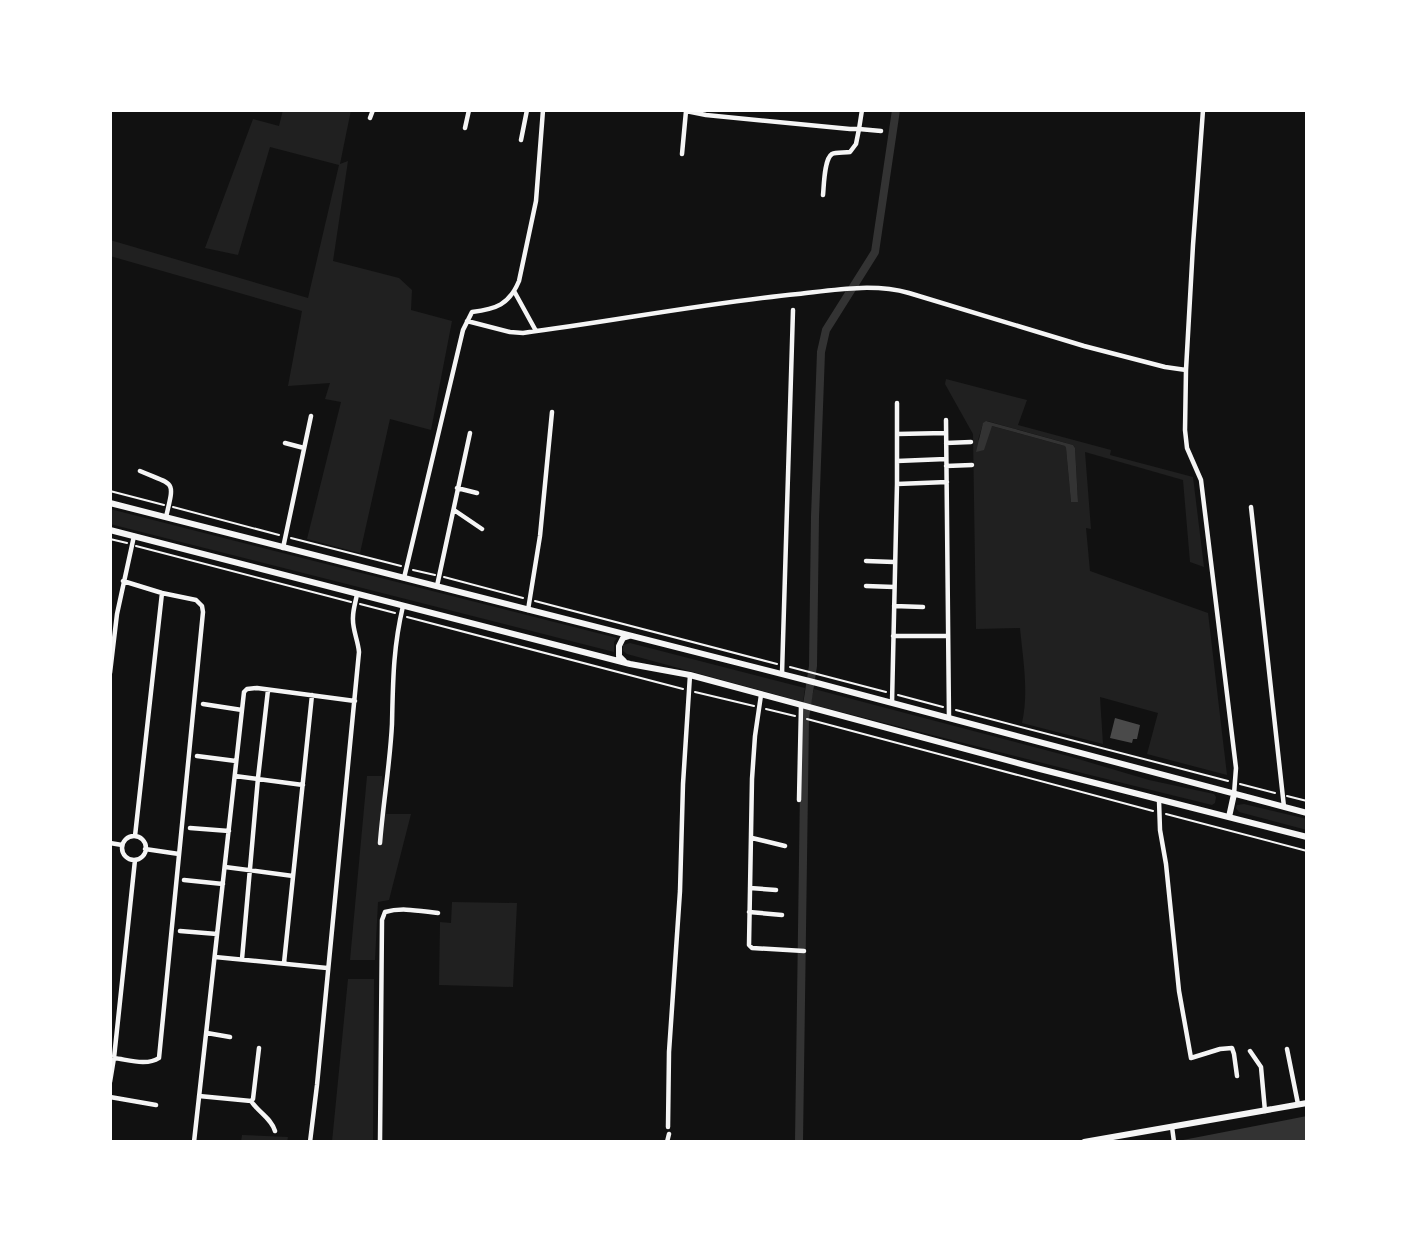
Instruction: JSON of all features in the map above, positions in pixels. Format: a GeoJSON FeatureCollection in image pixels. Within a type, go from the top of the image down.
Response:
{"type":"FeatureCollection","features":[{"type":"Feature","properties":{"kind":"main road"},"geometry":{"type":"LineString","coordinates":[[110,503],[817,683],[1307,813]]}},
{"type":"Feature","properties":{"kind":"main road"},"geometry":{"type":"LineString","coordinates":[[110,530],[625,662],[690,676],[1307,837]]}},
{"type":"Feature","properties":{"kind":"main road"},"geometry":{"type":"LineString","coordinates":[[625,662],[619,656],[619,646],[623,638],[631,636]]}},
{"type":"Feature","properties":{"kind":"main road"},"geometry":{"type":"LineString","coordinates":[[1229,817],[1234,793]]}},
{"type":"Feature","properties":{"kind":"main road"},"geometry":{"type":"LineString","coordinates":[[1084,1142],[1307,1103]]}},
{"type":"Feature","properties":{"kind":"street"},"geometry":{"type":"LineString","coordinates":[[370,118],[373,110]]}},
{"type":"Feature","properties":{"kind":"street"},"geometry":{"type":"LineString","coordinates":[[465,128],[469,110]]}},
{"type":"Feature","properties":{"kind":"street"},"geometry":{"type":"LineString","coordinates":[[521,140],[527,110]]}},
{"type":"Feature","properties":{"kind":"street"},"geometry":{"type":"LineString","coordinates":[[404,578],[463,330],[472,312],[494,309],[501,305],[519,281],[536,201],[543,110]]}},
{"type":"Feature","properties":{"kind":"street"},"geometry":{"type":"LineString","coordinates":[[823,195],[829,156],[833,153],[850,152],[856,144],[862,110]]}},
{"type":"Feature","properties":{"kind":"street"},"geometry":{"type":"LineString","coordinates":[[1203,110],[1186,370],[1185,440],[1201,480],[1236,768],[1234,793]]}},
{"type":"Feature","properties":{"kind":"street"},"geometry":{"type":"LineString","coordinates":[[682,154],[686,111],[819,127],[881,131]]}},
{"type":"Feature","properties":{"kind":"street"},"geometry":{"type":"LineString","coordinates":[[467,321],[523,333],[772,296],[885,288],[1084,346],[1186,370]]}},
{"type":"Feature","properties":{"kind":"street"},"geometry":{"type":"LineString","coordinates":[[514,291],[536,331]]}},
{"type":"Feature","properties":{"kind":"street"},"geometry":{"type":"LineString","coordinates":[[782,674],[793,310]]}},
{"type":"Feature","properties":{"kind":"street"},"geometry":{"type":"LineString","coordinates":[[892,703],[897,403]]}},
{"type":"Feature","properties":{"kind":"street"},"geometry":{"type":"LineString","coordinates":[[528,611],[540,536],[552,412]]}},
{"type":"Feature","properties":{"kind":"street"},"geometry":{"type":"LineString","coordinates":[[283,548],[310,416]]}},
{"type":"Feature","properties":{"kind":"street"},"geometry":{"type":"LineString","coordinates":[[946,419],[949,718]]}},
{"type":"Feature","properties":{"kind":"street"},"geometry":{"type":"LineString","coordinates":[[437,587],[470,433]]}},
{"type":"Feature","properties":{"kind":"street"},"geometry":{"type":"LineString","coordinates":[[897,434],[946,433]]}},
{"type":"Feature","properties":{"kind":"street"},"geometry":{"type":"LineString","coordinates":[[946,443],[971,442]]}},
{"type":"Feature","properties":{"kind":"street"},"geometry":{"type":"LineString","coordinates":[[285,443],[304,448]]}},
{"type":"Feature","properties":{"kind":"street"},"geometry":{"type":"LineString","coordinates":[[897,461],[946,459]]}},
{"type":"Feature","properties":{"kind":"street"},"geometry":{"type":"LineString","coordinates":[[946,466],[972,465]]}},
{"type":"Feature","properties":{"kind":"street"},"geometry":{"type":"LineString","coordinates":[[140,471],[168,483],[172,488],[166,517]]}},
{"type":"Feature","properties":{"kind":"street"},"geometry":{"type":"LineString","coordinates":[[897,484],[947,482]]}},
{"type":"Feature","properties":{"kind":"street"},"geometry":{"type":"LineString","coordinates":[[457,488],[477,493]]}},
{"type":"Feature","properties":{"kind":"street"},"geometry":{"type":"LineString","coordinates":[[1251,507],[1284,807]]}},
{"type":"Feature","properties":{"kind":"street"},"geometry":{"type":"LineString","coordinates":[[454,510],[482,528]]}},
{"type":"Feature","properties":{"kind":"street"},"geometry":{"type":"LineString","coordinates":[[110,673],[117,614],[134,536]]}},
{"type":"Feature","properties":{"kind":"street"},"geometry":{"type":"LineString","coordinates":[[866,561],[894,562]]}},
{"type":"Feature","properties":{"kind":"street"},"geometry":{"type":"LineString","coordinates":[[114,1058],[149,1062],[159,1058],[203,612],[202,606],[196,600],[123,581]]}},
{"type":"Feature","properties":{"kind":"street"},"geometry":{"type":"LineString","coordinates":[[866,586],[894,587]]}},
{"type":"Feature","properties":{"kind":"street"},"geometry":{"type":"LineString","coordinates":[[135,836],[162,593]]}},
{"type":"Feature","properties":{"kind":"street"},"geometry":{"type":"LineString","coordinates":[[310,1142],[355,701],[359,652],[353,618],[357,594]]}},
{"type":"Feature","properties":{"kind":"street"},"geometry":{"type":"LineString","coordinates":[[380,843],[391,726],[394,655],[403,605]]}},
{"type":"Feature","properties":{"kind":"street"},"geometry":{"type":"LineString","coordinates":[[894,606],[923,607]]}},
{"type":"Feature","properties":{"kind":"street"},"geometry":{"type":"LineString","coordinates":[[893,636],[948,636]]}},
{"type":"Feature","properties":{"kind":"street"},"geometry":{"type":"LineString","coordinates":[[668,1127],[669,1052],[690,676]]}},
{"type":"Feature","properties":{"kind":"street"},"geometry":{"type":"LineString","coordinates":[[194,1142],[244,692],[247,689],[268,690],[355,701]]}},
{"type":"Feature","properties":{"kind":"street"},"geometry":{"type":"LineString","coordinates":[[242,959],[268,690]]}},
{"type":"Feature","properties":{"kind":"street"},"geometry":{"type":"LineString","coordinates":[[284,963],[312,695]]}},
{"type":"Feature","properties":{"kind":"street"},"geometry":{"type":"LineString","coordinates":[[761,695],[752,779],[748,912],[750,947],[801,951]]}},
{"type":"Feature","properties":{"kind":"street"},"geometry":{"type":"LineString","coordinates":[[203,704],[242,710]]}},
{"type":"Feature","properties":{"kind":"street"},"geometry":{"type":"LineString","coordinates":[[799,800],[801,718],[805,707]]}},
{"type":"Feature","properties":{"kind":"street"},"geometry":{"type":"LineString","coordinates":[[197,756],[236,761]]}},
{"type":"Feature","properties":{"kind":"street"},"geometry":{"type":"LineString","coordinates":[[235,776],[303,785]]}},
{"type":"Feature","properties":{"kind":"street"},"geometry":{"type":"LineString","coordinates":[[1159,799],[1179,991],[1191,1058],[1232,1048],[1237,1076]]}},
{"type":"Feature","properties":{"kind":"street"},"geometry":{"type":"LineString","coordinates":[[190,828],[229,831]]}},
{"type":"Feature","properties":{"kind":"street"},"geometry":{"type":"LineString","coordinates":[[135,836],[143,841],[145,849],[142,857],[135,860],[126,858],[122,845],[127,838],[135,836]]}},
{"type":"Feature","properties":{"kind":"street"},"geometry":{"type":"LineString","coordinates":[[752,838],[785,846]]}},
{"type":"Feature","properties":{"kind":"street"},"geometry":{"type":"LineString","coordinates":[[110,844],[122,845]]}},
{"type":"Feature","properties":{"kind":"street"},"geometry":{"type":"LineString","coordinates":[[145,849],[179,854]]}},
{"type":"Feature","properties":{"kind":"street"},"geometry":{"type":"LineString","coordinates":[[110,1082],[135,860]]}},
{"type":"Feature","properties":{"kind":"street"},"geometry":{"type":"LineString","coordinates":[[225,867],[293,876]]}},
{"type":"Feature","properties":{"kind":"street"},"geometry":{"type":"LineString","coordinates":[[184,880],[223,884]]}},
{"type":"Feature","properties":{"kind":"street"},"geometry":{"type":"LineString","coordinates":[[750,888],[776,890]]}},
{"type":"Feature","properties":{"kind":"street"},"geometry":{"type":"LineString","coordinates":[[380,1142],[382,920],[385,912],[391,910],[438,913]]}},
{"type":"Feature","properties":{"kind":"street"},"geometry":{"type":"LineString","coordinates":[[748,912],[782,915]]}},
{"type":"Feature","properties":{"kind":"street"},"geometry":{"type":"LineString","coordinates":[[180,930],[217,934]]}},
{"type":"Feature","properties":{"kind":"street"},"geometry":{"type":"LineString","coordinates":[[215,957],[327,968]]}},
{"type":"Feature","properties":{"kind":"street"},"geometry":{"type":"LineString","coordinates":[[206,1033],[230,1037]]}},
{"type":"Feature","properties":{"kind":"street"},"geometry":{"type":"LineString","coordinates":[[251,1101],[259,1048]]}},
{"type":"Feature","properties":{"kind":"street"},"geometry":{"type":"LineString","coordinates":[[1287,1049],[1298,1104]]}},
{"type":"Feature","properties":{"kind":"street"},"geometry":{"type":"LineString","coordinates":[[1250,1051],[1261,1067],[1265,1111]]}},
{"type":"Feature","properties":{"kind":"street"},"geometry":{"type":"LineString","coordinates":[[199,1096],[251,1101],[260,1113],[272,1122],[275,1131]]}},
{"type":"Feature","properties":{"kind":"street"},"geometry":{"type":"LineString","coordinates":[[110,1097],[156,1105]]}},
{"type":"Feature","properties":{"kind":"street"},"geometry":{"type":"LineString","coordinates":[[1172,1127],[1174,1141]]}},
{"type":"Feature","properties":{"kind":"street"},"geometry":{"type":"LineString","coordinates":[[667,1142],[668,1134]]}},
{"type":"Feature","properties":{"kind":"path"},"geometry":{"type":"LineString","coordinates":[[110,491],[1307,802]]}},
{"type":"Feature","properties":{"kind":"path"},"geometry":{"type":"LineString","coordinates":[[110,539],[801,718]]}},
{"type":"Feature","properties":{"kind":"path"},"geometry":{"type":"LineString","coordinates":[[810,720],[1307,852]]}},
{"type":"Feature","properties":{"kind":"shaded area"},"geometry":{"type":"Polygon","coordinates":[[[283,110],[351,110],[340,164],[348,161],[333,261],[399,278],[412,290],[411,310],[452,321],[431,430],[390,419],[360,553],[307,539],[341,402],[325,399],[330,383],[288,386],[302,311],[110,256],[110,240],[308,298],[339,165],[270,147],[238,255],[205,248],[253,119],[279,126],[283,110]]]}},
{"type":"Feature","properties":{"kind":"shaded area"},"geometry":{"type":"Polygon","coordinates":[[[946,379],[1027,400],[1018,425],[1111,450],[1110,455],[1193,477],[1204,567],[1190,562],[1183,480],[1085,452],[1091,529],[1086,528],[1090,571],[1208,613],[1227,775],[1147,754],[1158,713],[1100,697],[1103,744],[1022,723],[1025,688],[1020,628],[976,629],[973,434],[945,384],[946,379]],[[987,421],[983,424],[978,440],[992,426],[1065,446],[1071,502],[1078,501],[1073,445],[987,421]]]}},
{"type":"Feature","properties":{"kind":"shaded area"},"geometry":{"type":"Polygon","coordinates":[[[986,421],[1073,445],[1078,502],[1071,502],[1065,446],[992,426],[984,450],[976,452],[983,423],[986,421]]]}},
{"type":"Feature","properties":{"kind":"shaded area"},"geometry":{"type":"Polygon","coordinates":[[[110,509],[617,638],[614,652],[110,524],[110,509]]]}},
{"type":"Feature","properties":{"kind":"shaded area"},"geometry":{"type":"Polygon","coordinates":[[[630,643],[805,688],[803,702],[627,654],[623,651],[623,645],[630,643]]]}},
{"type":"Feature","properties":{"kind":"shaded area"},"geometry":{"type":"Polygon","coordinates":[[[814,689],[1149,780],[1214,794],[1215,803],[1212,805],[810,704],[814,689]]]}},
{"type":"Feature","properties":{"kind":"shaded area"},"geometry":{"type":"Polygon","coordinates":[[[367,776],[382,776],[386,814],[411,814],[389,900],[378,902],[375,960],[350,960],[367,776]]]}},
{"type":"Feature","properties":{"kind":"shaded area"},"geometry":{"type":"Polygon","coordinates":[[[1244,804],[1307,819],[1307,830],[1239,812],[1237,805],[1244,804]]]}},
{"type":"Feature","properties":{"kind":"shaded area"},"geometry":{"type":"Polygon","coordinates":[[[452,902],[517,903],[513,987],[439,985],[440,922],[451,923],[452,902]]]}},
{"type":"Feature","properties":{"kind":"shaded area"},"geometry":{"type":"Polygon","coordinates":[[[348,979],[374,979],[373,1142],[332,1142],[348,979]]]}},
{"type":"Feature","properties":{"kind":"shaded area"},"geometry":{"type":"Polygon","coordinates":[[[1307,1116],[1307,1142],[1170,1142],[1183,1140],[1307,1116]]]}},
{"type":"Feature","properties":{"kind":"shaded area"},"geometry":{"type":"Polygon","coordinates":[[[242,1135],[288,1137],[287,1142],[241,1142],[242,1135]]]}},
{"type":"Feature","properties":{"kind":"building"},"geometry":{"type":"Polygon","coordinates":[[[1115,718],[1140,725],[1137,739],[1133,739],[1132,743],[1110,738],[1115,718]]]}},
{"type":"Feature","properties":{"kind":"waterway"},"geometry":{"type":"LineString","coordinates":[[799,1142],[805,718],[813,666],[821,352],[826,330],[875,252],[896,110]]}}]}
